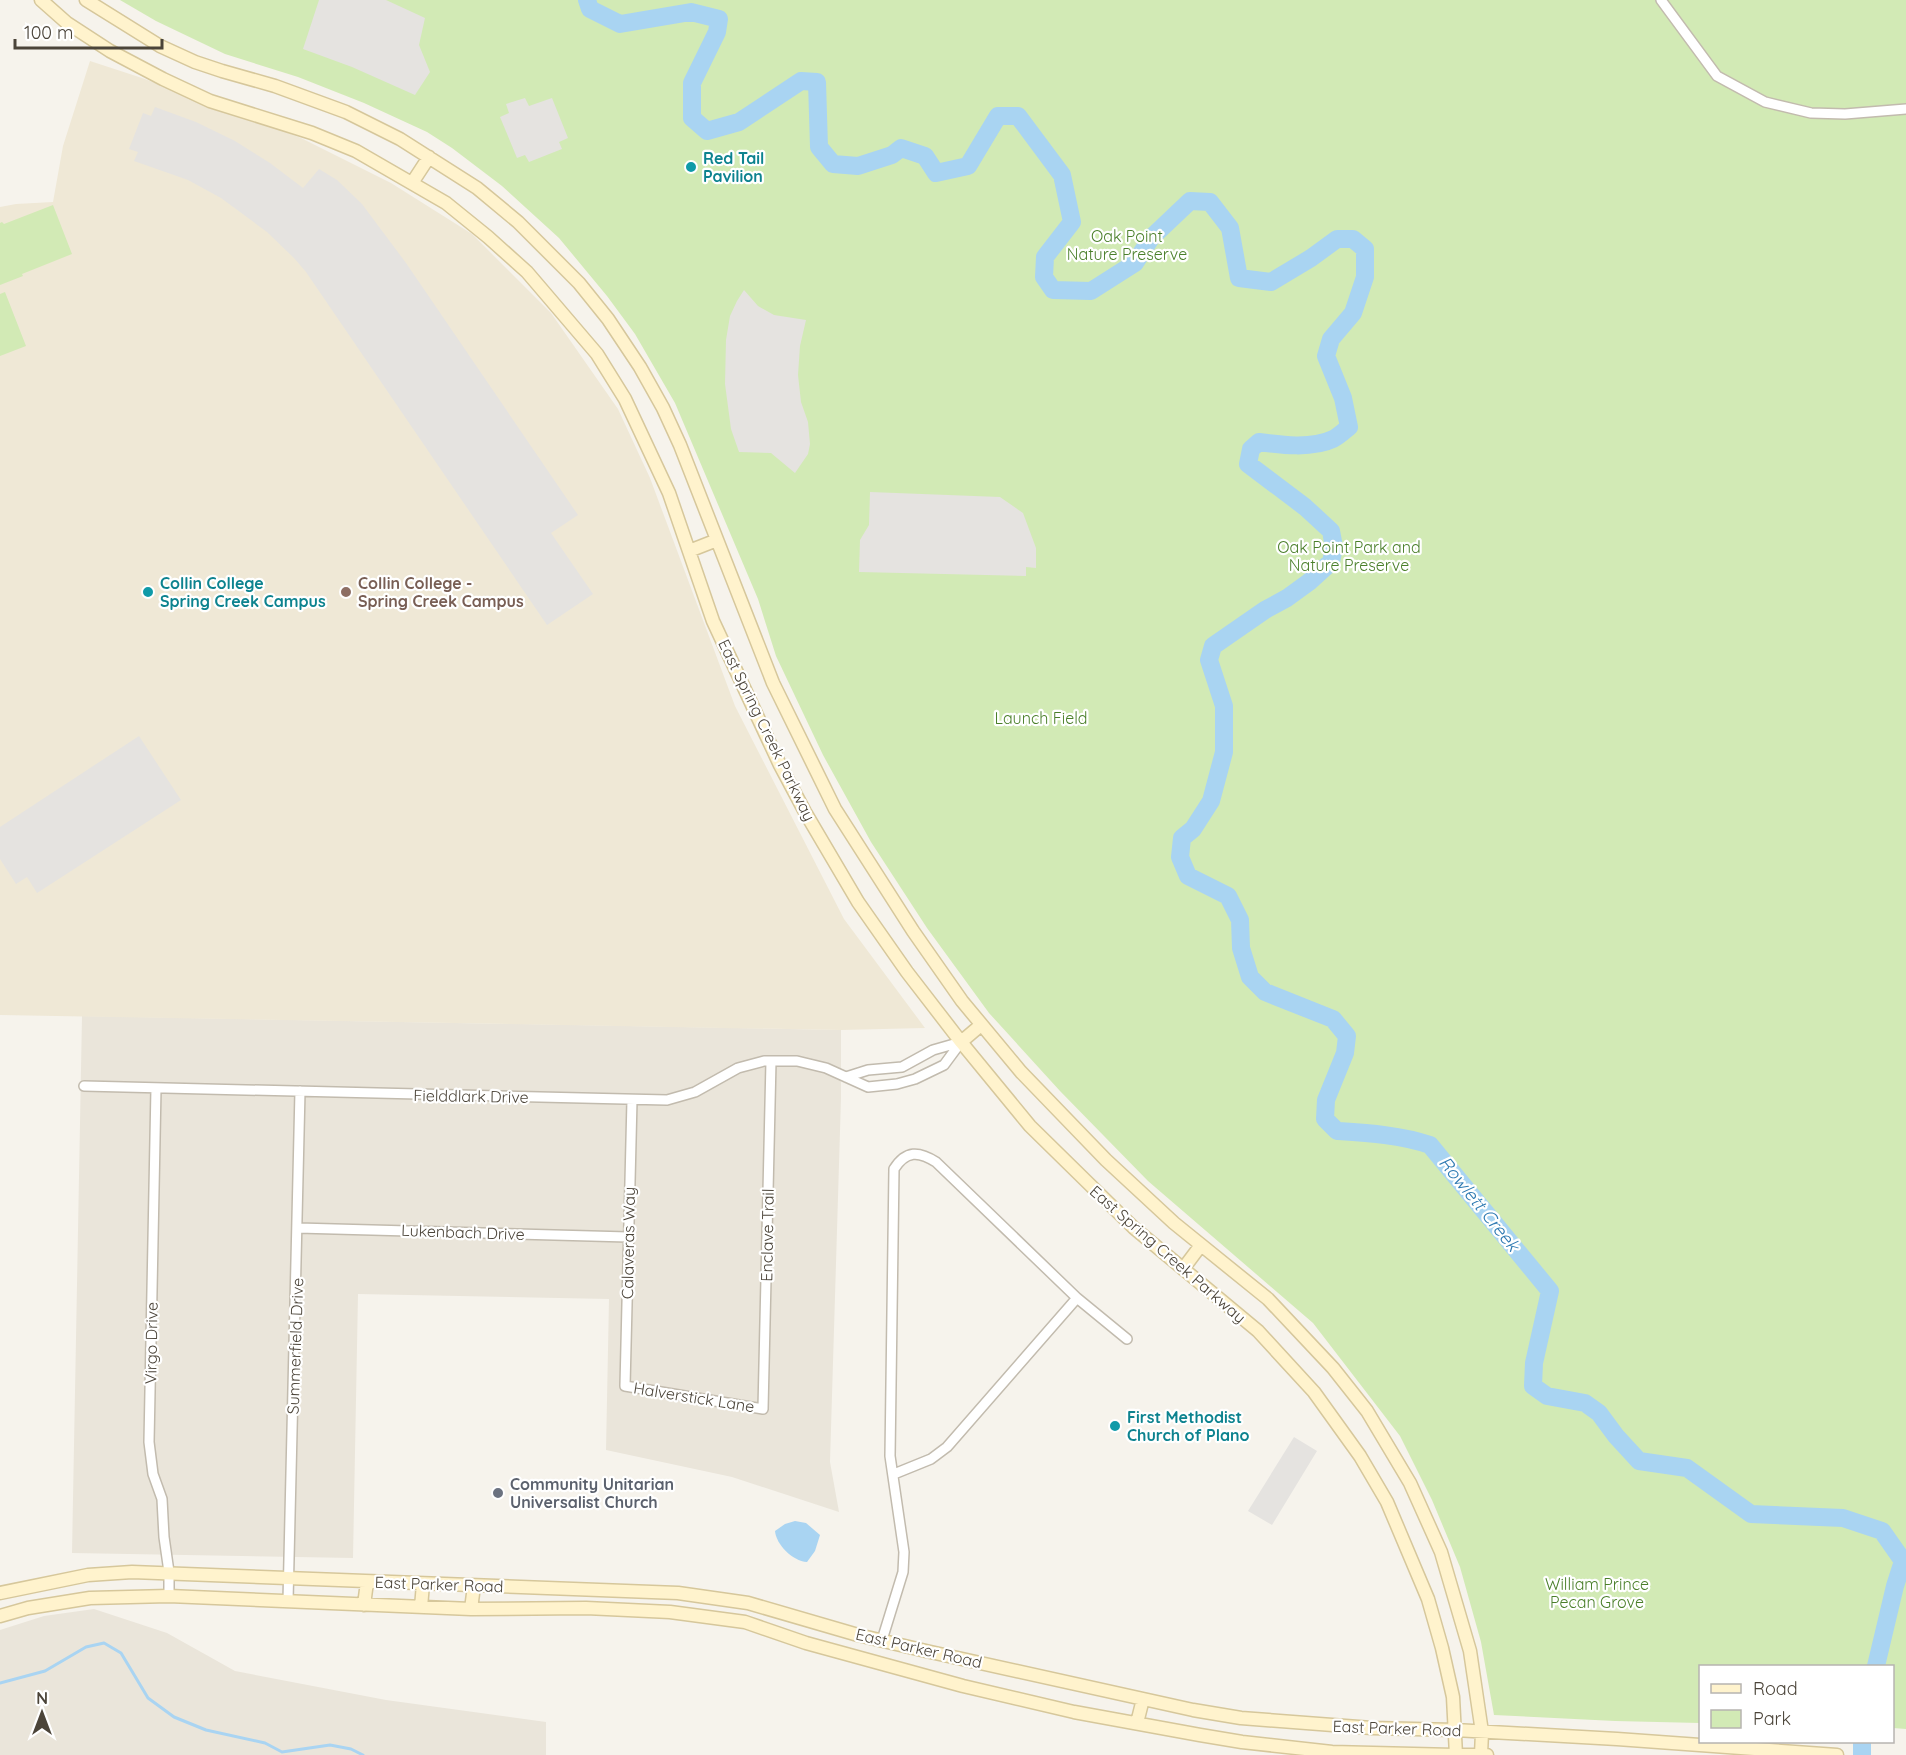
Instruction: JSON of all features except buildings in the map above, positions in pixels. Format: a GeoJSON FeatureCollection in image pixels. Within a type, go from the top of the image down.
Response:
{"type":"FeatureCollection","features":[{"type":"Feature","properties":{"kind":"main road","name":"East Spring Creek Parkway"},"geometry":{"type":"LineString","coordinates":[[41,0],[74,28],[131,63],[210,101],[323,137],[363,155],[446,203],[527,272],[597,354],[625,399],[669,493],[713,621],[780,765],[858,902],[960,1042],[1030,1126],[1134,1228],[1258,1331],[1314,1392],[1360,1456],[1387,1502],[1428,1599],[1443,1648],[1453,1697],[1456,1755]]}},
{"type":"Feature","properties":{"kind":"main road","name":"East Spring Creek Parkway"},"geometry":{"type":"LineString","coordinates":[[86,0],[160,46],[186,58],[275,86],[346,112],[400,139],[477,188],[518,222],[579,283],[608,319],[663,408],[680,445],[773,683],[835,809],[912,931],[962,1001],[1021,1072],[1147,1199],[1268,1299],[1333,1368],[1367,1411],[1410,1483],[1441,1552],[1453,1588],[1470,1651],[1482,1732],[1481,1755]]}},
{"type":"Feature","properties":{"kind":"main road"},"geometry":{"type":"LineString","coordinates":[[412,183],[429,157]]}},
{"type":"Feature","properties":{"kind":"main road"},"geometry":{"type":"LineString","coordinates":[[689,551],[717,540]]}},
{"type":"Feature","properties":{"kind":"main road"},"geometry":{"type":"LineString","coordinates":[[960,1042],[981,1025]]}},
{"type":"Feature","properties":{"kind":"main road"},"geometry":{"type":"LineString","coordinates":[[1183,1269],[1201,1245]]}},
{"type":"Feature","properties":{"kind":"main road","name":"East Parker Road"},"geometry":{"type":"LineString","coordinates":[[0,1593],[96,1574],[169,1572],[686,1594],[748,1603],[882,1640],[1143,1699],[1241,1718],[1372,1728],[1455,1730],[1706,1745],[1837,1755]]}},
{"type":"Feature","properties":{"kind":"main road"},"geometry":{"type":"LineString","coordinates":[[364,1605],[367,1581]]}},
{"type":"Feature","properties":{"kind":"main road"},"geometry":{"type":"LineString","coordinates":[[421,1607],[423,1584]]}},
{"type":"Feature","properties":{"kind":"main road"},"geometry":{"type":"LineString","coordinates":[[471,1609],[474,1586]]}},
{"type":"Feature","properties":{"kind":"main road"},"geometry":{"type":"LineString","coordinates":[[22,1587],[28,1608]]}},
{"type":"Feature","properties":{"kind":"main road"},"geometry":{"type":"LineString","coordinates":[[585,1589],[586,1608]]}},
{"type":"Feature","properties":{"kind":"main road"},"geometry":{"type":"LineString","coordinates":[[684,1613],[686,1594]]}},
{"type":"Feature","properties":{"kind":"main road","name":"East Parker Road"},"geometry":{"type":"LineString","coordinates":[[0,1616],[28,1608],[90,1598],[169,1596],[471,1609],[586,1608],[684,1613],[745,1622],[806,1643],[963,1686],[1074,1712],[1242,1742],[1282,1748],[1369,1754],[1487,1755]]}},
{"type":"Feature","properties":{"kind":"main road"},"geometry":{"type":"LineString","coordinates":[[745,1622],[748,1603]]}},
{"type":"Feature","properties":{"kind":"main road"},"geometry":{"type":"LineString","coordinates":[[876,1662],[882,1640]]}},
{"type":"Feature","properties":{"kind":"main road"},"geometry":{"type":"LineString","coordinates":[[1137,1723],[1143,1699]]}},
{"type":"Feature","properties":{"kind":"street"},"geometry":{"type":"LineString","coordinates":[[1661,0],[1717,76],[1765,102],[1811,113],[1845,114],[1906,109]]}},
{"type":"Feature","properties":{"kind":"street"},"geometry":{"type":"LineString","coordinates":[[846,1077],[868,1071],[902,1067],[933,1050],[960,1042]]}},
{"type":"Feature","properties":{"kind":"street","name":"Fielddlark Drive"},"geometry":{"type":"LineString","coordinates":[[84,1086],[667,1100],[695,1092],[738,1068],[764,1061],[797,1061],[826,1068],[868,1087],[897,1084],[944,1065],[960,1042]]}},
{"type":"Feature","properties":{"kind":"street","name":"Enclave Trail"},"geometry":{"type":"LineString","coordinates":[[763,1409],[771,1062]]}},
{"type":"Feature","properties":{"kind":"street","name":"Virgo Drive"},"geometry":{"type":"LineString","coordinates":[[156,1088],[149,1442],[153,1474],[162,1499],[169,1596]]}},
{"type":"Feature","properties":{"kind":"street","name":"Summerfield Drive"},"geometry":{"type":"LineString","coordinates":[[288,1601],[300,1091]]}},
{"type":"Feature","properties":{"kind":"street","name":"Calaveras Way"},"geometry":{"type":"LineString","coordinates":[[625,1386],[632,1100]]}},
{"type":"Feature","properties":{"kind":"street"},"geometry":{"type":"LineString","coordinates":[[882,1640],[903,1572],[904,1552],[890,1456],[894,1169],[899,1160],[910,1154],[924,1154],[936,1162],[1077,1298],[1128,1339]]}},
{"type":"Feature","properties":{"kind":"street","name":"Lukenbach Drive"},"geometry":{"type":"LineString","coordinates":[[298,1228],[628,1237]]}},
{"type":"Feature","properties":{"kind":"street"},"geometry":{"type":"LineString","coordinates":[[894,1474],[931,1459],[947,1447],[1077,1298]]}},
{"type":"Feature","properties":{"kind":"street","name":"Halverstick Lane"},"geometry":{"type":"LineString","coordinates":[[625,1386],[763,1409]]}},
{"type":"Feature","properties":{"kind":"shaded area"},"geometry":{"type":"Polygon","coordinates":[[[319,0],[386,0],[425,18],[419,45],[430,72],[415,95],[352,67],[303,49],[319,0]]]}},
{"type":"Feature","properties":{"kind":"shaded area","name":"Collin College - Spring Creek Campus"},"geometry":{"type":"Polygon","coordinates":[[[90,61],[142,78],[301,138],[391,183],[472,234],[551,313],[618,409],[650,478],[735,706],[844,919],[925,1028],[841,1030],[0,1015],[0,207],[53,202],[63,146],[90,61]]]}},
{"type":"Feature","properties":{"kind":"shaded area"},"geometry":{"type":"Polygon","coordinates":[[[525,98],[529,106],[552,98],[568,138],[559,142],[562,149],[529,162],[525,155],[517,158],[500,117],[509,113],[506,104],[525,98]]]}},
{"type":"Feature","properties":{"kind":"shaded area"},"geometry":{"type":"Polygon","coordinates":[[[155,107],[196,122],[235,141],[270,163],[303,188],[319,169],[337,180],[362,204],[406,263],[578,515],[551,533],[593,594],[547,625],[306,272],[294,258],[267,232],[221,198],[188,180],[134,161],[138,152],[129,149],[143,113],[151,116],[155,107]]]}},
{"type":"Feature","properties":{"kind":"shaded area"},"geometry":{"type":"Polygon","coordinates":[[[744,290],[758,306],[774,315],[806,320],[800,346],[798,375],[810,444],[808,454],[795,473],[771,453],[739,452],[731,429],[725,384],[726,340],[730,316],[744,290]]]}},
{"type":"Feature","properties":{"kind":"shaded area"},"geometry":{"type":"Polygon","coordinates":[[[870,492],[1000,497],[1023,513],[1036,548],[1036,568],[1026,567],[1026,576],[859,572],[860,540],[869,525],[870,492]]]}},
{"type":"Feature","properties":{"kind":"shaded area"},"geometry":{"type":"Polygon","coordinates":[[[139,736],[181,800],[37,893],[27,877],[16,884],[0,859],[0,827],[139,736]]]}},
{"type":"Feature","properties":{"kind":"shaded area"},"geometry":{"type":"Polygon","coordinates":[[[82,1016],[841,1030],[830,1462],[839,1512],[732,1477],[606,1450],[609,1299],[358,1294],[353,1558],[72,1553],[82,1016]]]}},
{"type":"Feature","properties":{"kind":"shaded area"},"geometry":{"type":"Polygon","coordinates":[[[1294,1437],[1317,1451],[1272,1525],[1248,1511],[1294,1437]]]}},
{"type":"Feature","properties":{"kind":"shaded area"},"geometry":{"type":"Polygon","coordinates":[[[94,1609],[167,1633],[235,1671],[386,1700],[546,1722],[546,1755],[0,1755],[0,1630],[44,1616],[94,1609]]]}},
{"type":"Feature","properties":{"kind":"green space","name":"Oak Point Park and Nature Preserve"},"geometry":{"type":"Polygon","coordinates":[[[120,0],[1906,0],[1906,1729],[1894,1728],[1894,1665],[1699,1665],[1699,1723],[1494,1715],[1481,1642],[1460,1567],[1432,1500],[1400,1436],[1313,1323],[1148,1181],[1060,1091],[989,1013],[927,928],[871,842],[823,755],[776,656],[758,599],[675,403],[635,334],[607,296],[559,238],[502,186],[427,132],[364,103],[298,77],[225,54],[156,21],[120,0]]]}},
{"type":"Feature","properties":{"kind":"green space"},"geometry":{"type":"Polygon","coordinates":[[[53,205],[72,254],[0,285],[0,223],[4,224],[53,205]]]}},
{"type":"Feature","properties":{"kind":"green space"},"geometry":{"type":"Polygon","coordinates":[[[5,292],[26,346],[0,356],[0,294],[5,292]]]}},
{"type":"Feature","properties":{"kind":"water"},"geometry":{"type":"Polygon","coordinates":[[[795,1521],[806,1523],[820,1535],[815,1551],[807,1562],[791,1555],[776,1536],[775,1531],[795,1521]]]}},
{"type":"Feature","properties":{"kind":"waterway","name":"Rowlett Creek"},"geometry":{"type":"LineString","coordinates":[[587,0],[590,9],[620,24],[691,12],[719,19],[717,32],[692,83],[692,118],[707,131],[739,122],[801,81],[817,82],[819,147],[833,164],[858,166],[892,155],[901,148],[925,156],[936,173],[968,166],[998,116],[1018,116],[1062,175],[1072,222],[1045,257],[1044,277],[1053,290],[1091,291],[1135,263],[1151,238],[1190,201],[1210,202],[1230,228],[1239,278],[1271,282],[1337,239],[1353,239],[1365,249],[1365,277],[1353,313],[1331,339],[1326,356],[1343,398],[1349,427],[1333,439],[1316,444],[1259,442],[1251,449],[1248,464],[1305,507],[1331,531],[1334,547],[1331,562],[1287,598],[1265,610],[1213,646],[1209,660],[1224,706],[1224,752],[1211,801],[1193,829],[1182,838],[1180,857],[1188,876],[1228,896],[1240,920],[1241,948],[1250,977],[1265,992],[1333,1019],[1347,1036],[1345,1053],[1326,1100],[1325,1119],[1337,1131],[1396,1137],[1430,1145],[1550,1291],[1534,1363],[1533,1386],[1547,1396],[1585,1403],[1599,1413],[1639,1461],[1687,1468],[1751,1514],[1843,1518],[1882,1531],[1903,1561],[1876,1665]]}},
{"type":"Feature","properties":{"kind":"waterway"},"geometry":{"type":"LineString","coordinates":[[0,1683],[45,1671],[86,1647],[104,1643],[121,1653],[148,1698],[174,1717],[206,1730],[265,1743],[282,1752],[330,1745],[351,1749],[363,1755]]}},
{"type":"Feature","properties":{"kind":"waterway","name":"Rowlett Creek"},"geometry":{"type":"LineString","coordinates":[[1862,1743],[1862,1755]]}},
{"type":"Feature","properties":{"kind":"place","name":"Red Tail Pavilion"},"geometry":{"type":"Point","coordinates":[691,167]}},
{"type":"Feature","properties":{"kind":"place","name":"Collin College Spring Creek Campus"},"geometry":{"type":"Point","coordinates":[148,592]}},
{"type":"Feature","properties":{"kind":"place","name":"Collin College - Spring Creek Campus"},"geometry":{"type":"Point","coordinates":[346,592]}},
{"type":"Feature","properties":{"kind":"place","name":"First Methodist Church of Plano"},"geometry":{"type":"Point","coordinates":[1115,1426]}},
{"type":"Feature","properties":{"kind":"place","name":"Community Unitarian Universalist Church"},"geometry":{"type":"Point","coordinates":[498,1493]}},
{"type":"Feature","properties":{"kind":"park label","name":"Oak Point Nature Preserve"},"geometry":{"type":"Point","coordinates":[1127,245]}},
{"type":"Feature","properties":{"kind":"park label","name":"Launch Field"},"geometry":{"type":"Point","coordinates":[1041,718]}},
{"type":"Feature","properties":{"kind":"park label","name":"William Prince Pecan Grove"},"geometry":{"type":"Point","coordinates":[1597,1593]}}]}
